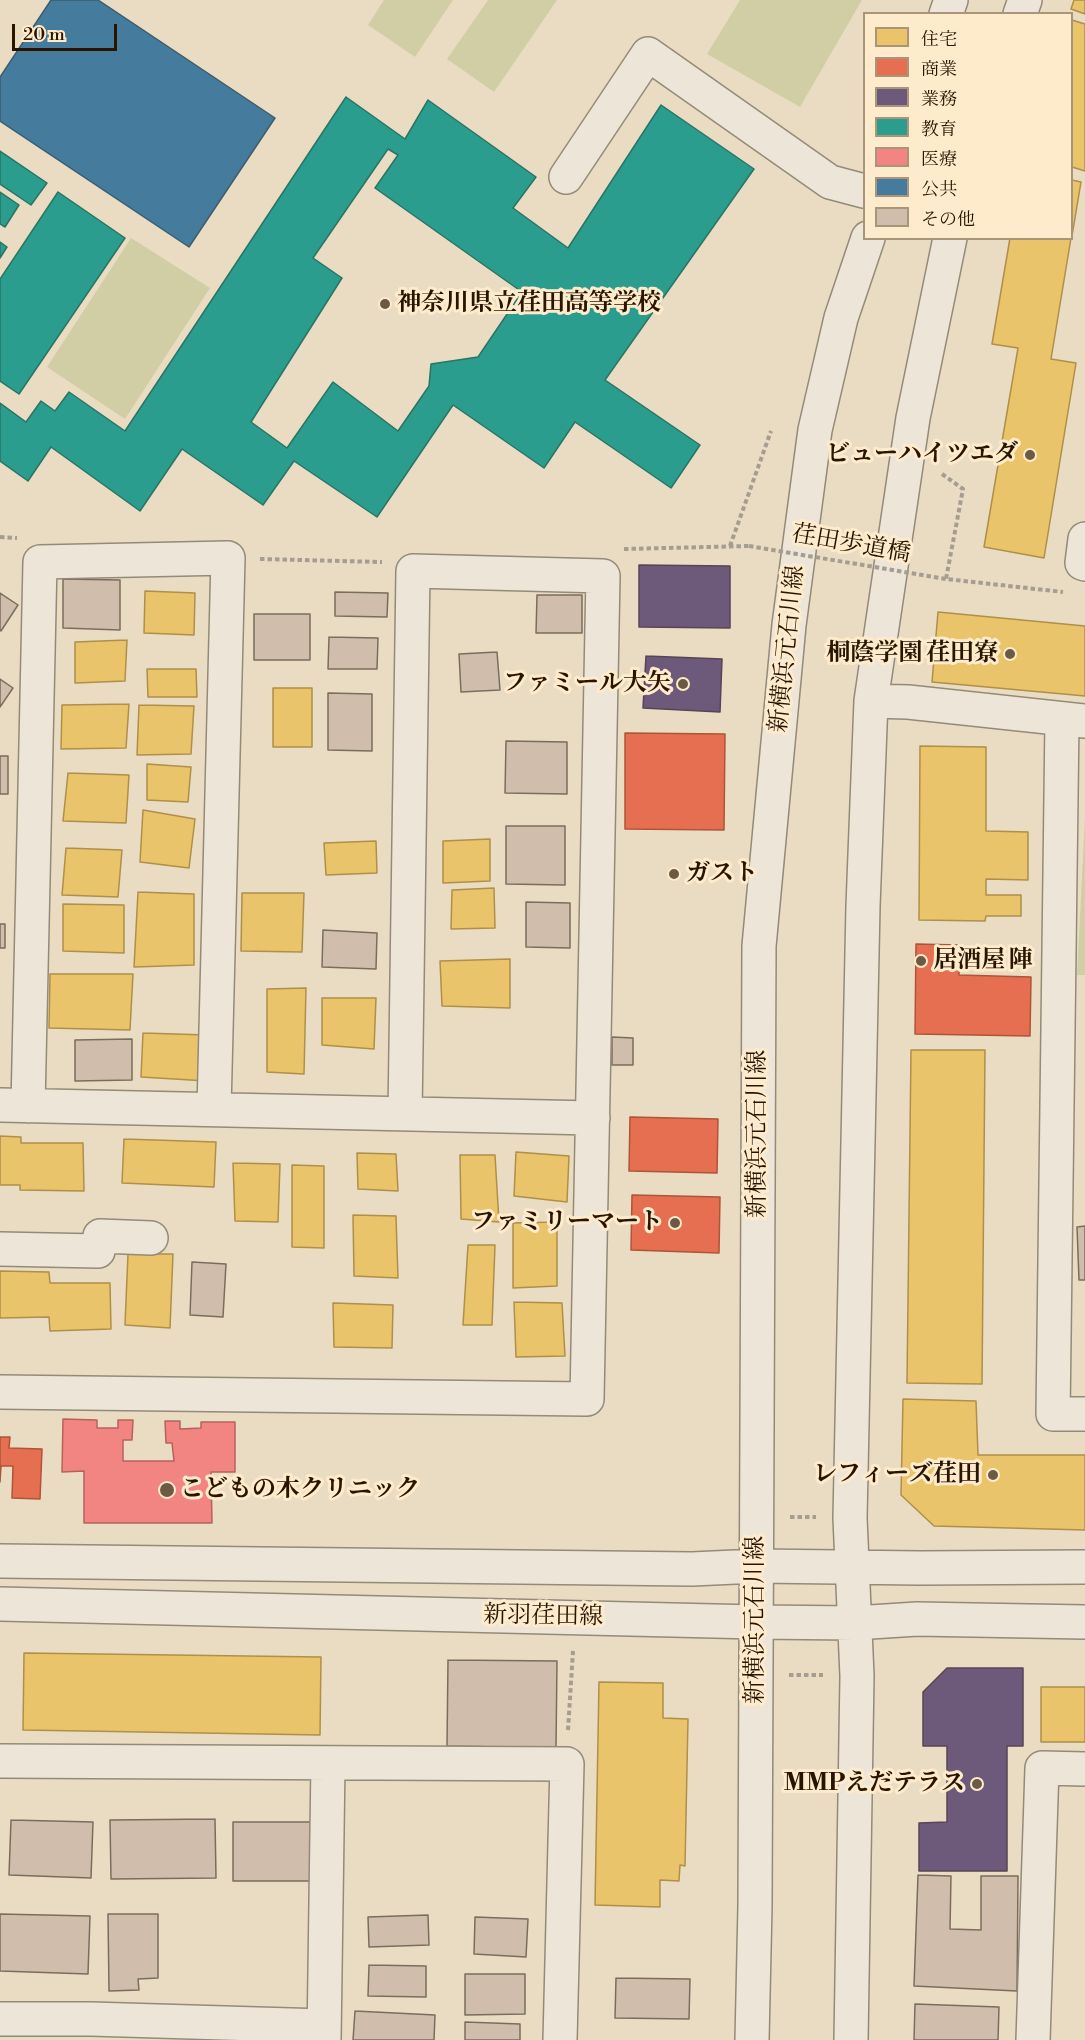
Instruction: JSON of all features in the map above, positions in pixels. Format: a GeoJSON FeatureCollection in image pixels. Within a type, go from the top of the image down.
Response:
{"type":"FeatureCollection","features":[{"type":"Feature","properties":{"kind":"street"},"geometry":{"type":"LineString","coordinates":[[567,177],[648,54],[830,182],[863,191]]}},
{"type":"Feature","properties":{"kind":"street","name":"新横浜元石川線"},"geometry":{"type":"LineString","coordinates":[[752,2040],[755,1906],[759,946],[789,625],[815,430],[841,318],[867,240]]}},
{"type":"Feature","properties":{"kind":"street"},"geometry":{"type":"LineString","coordinates":[[851,2040],[857,1676],[850,1518],[863,918],[871,701],[913,418],[950,240]]}},
{"type":"Feature","properties":{"kind":"street"},"geometry":{"type":"LineString","coordinates":[[214,1110],[228,558],[40,562],[14,1106],[593,1118]]}},
{"type":"Feature","properties":{"kind":"street"},"geometry":{"type":"LineString","coordinates":[[0,1392],[587,1399],[603,576],[413,571],[405,1114]]}},
{"type":"Feature","properties":{"kind":"street"},"geometry":{"type":"LineString","coordinates":[[871,701],[908,702],[1074,720],[1053,1414],[1085,1414]]}},
{"type":"Feature","properties":{"kind":"street"},"geometry":{"type":"LineString","coordinates":[[0,1249],[98,1251],[100,1236],[152,1238]]}},
{"type":"Feature","properties":{"kind":"street","name":"新羽荏田線"},"geometry":{"type":"LineString","coordinates":[[0,1560],[692,1569],[757,1566],[1085,1567]]}},
{"type":"Feature","properties":{"kind":"street","name":"新羽荏田線"},"geometry":{"type":"LineString","coordinates":[[0,1604],[756,1622],[855,1623],[917,1619],[1085,1622]]}},
{"type":"Feature","properties":{"kind":"street"},"geometry":{"type":"LineString","coordinates":[[0,1761],[567,1764],[560,2040]]}},
{"type":"Feature","properties":{"kind":"street"},"geometry":{"type":"LineString","coordinates":[[0,2019],[91,2029],[324,2033],[328,1763]]}},
{"type":"Feature","properties":{"kind":"street"},"geometry":{"type":"LineString","coordinates":[[1033,2040],[1042,1768],[1085,1769]]}},
{"type":"Feature","properties":{"kind":"path"},"geometry":{"type":"LineString","coordinates":[[730,546],[771,430]]}},
{"type":"Feature","properties":{"kind":"path"},"geometry":{"type":"LineString","coordinates":[[942,474],[963,489],[946,579]]}},
{"type":"Feature","properties":{"kind":"path"},"geometry":{"type":"LineString","coordinates":[[0,537],[24,538]]}},
{"type":"Feature","properties":{"kind":"path","name":"荏田歩道橋"},"geometry":{"type":"LineString","coordinates":[[618,549],[749,546],[946,579],[1081,565]]}},
{"type":"Feature","properties":{"kind":"path"},"geometry":{"type":"LineString","coordinates":[[254,559],[390,562]]}},
{"type":"Feature","properties":{"kind":"path"},"geometry":{"type":"LineString","coordinates":[[788,1516],[818,1517]]}},
{"type":"Feature","properties":{"kind":"path"},"geometry":{"type":"LineString","coordinates":[[567,1764],[573,1644]]}},
{"type":"Feature","properties":{"kind":"path"},"geometry":{"type":"LineString","coordinates":[[789,1675],[833,1676]]}},
{"type":"Feature","properties":{"kind":"shaded area"},"geometry":{"type":"Polygon","coordinates":[[[384,0],[453,0],[415,57],[368,25],[384,0]]]}},
{"type":"Feature","properties":{"kind":"shaded area"},"geometry":{"type":"Polygon","coordinates":[[[488,0],[557,0],[494,92],[447,59],[488,0]]]}},
{"type":"Feature","properties":{"kind":"shaded area"},"geometry":{"type":"Polygon","coordinates":[[[740,0],[862,0],[800,107],[707,54],[740,0]]]}},
{"type":"Feature","properties":{"kind":"shaded area"},"geometry":{"type":"Polygon","coordinates":[[[131,238],[210,288],[125,419],[47,367],[131,238]]]}},
{"type":"Feature","properties":{"kind":"shaded area"},"geometry":{"type":"Polygon","coordinates":[[[1085,817],[1085,975],[1077,975],[1085,817]]]}},
{"type":"Feature","properties":{"kind":"building: 住宅"},"geometry":{"type":"Polygon","coordinates":[[[1074,0],[1085,0],[1085,14],[1071,9],[1074,0]]]}},
{"type":"Feature","properties":{"kind":"building: 住宅"},"geometry":{"type":"Polygon","coordinates":[[[1073,20],[1085,24],[1085,171],[1073,167],[1073,20]]]}},
{"type":"Feature","properties":{"kind":"building: 住宅"},"geometry":{"type":"Polygon","coordinates":[[[1073,180],[1081,182],[1073,230],[1073,180]]]}},
{"type":"Feature","properties":{"kind":"building: 住宅","name":"ビューハイツエダ"},"geometry":{"type":"Polygon","coordinates":[[[1010,240],[1071,240],[1051,359],[1076,363],[1044,558],[984,547],[1018,348],[992,344],[1010,240]]]}},
{"type":"Feature","properties":{"kind":"building: 住宅"},"geometry":{"type":"Polygon","coordinates":[[[145,591],[195,593],[194,635],[144,633],[145,591]]]}},
{"type":"Feature","properties":{"kind":"building: 住宅","name":"桐蔭学園 荏田寮"},"geometry":{"type":"Polygon","coordinates":[[[938,612],[1085,626],[1085,696],[932,682],[938,612]]]}},
{"type":"Feature","properties":{"kind":"building: 住宅"},"geometry":{"type":"Polygon","coordinates":[[[127,640],[125,681],[75,683],[75,642],[127,640]]]}},
{"type":"Feature","properties":{"kind":"building: 住宅"},"geometry":{"type":"Polygon","coordinates":[[[147,669],[196,669],[197,697],[148,697],[147,669]]]}},
{"type":"Feature","properties":{"kind":"building: 住宅"},"geometry":{"type":"Polygon","coordinates":[[[273,688],[312,688],[312,747],[273,747],[273,688]]]}},
{"type":"Feature","properties":{"kind":"building: 住宅"},"geometry":{"type":"Polygon","coordinates":[[[129,704],[126,748],[61,749],[62,705],[129,704]]]}},
{"type":"Feature","properties":{"kind":"building: 住宅"},"geometry":{"type":"Polygon","coordinates":[[[139,705],[194,706],[191,754],[137,755],[139,705]]]}},
{"type":"Feature","properties":{"kind":"building: 住宅"},"geometry":{"type":"Polygon","coordinates":[[[920,746],[986,747],[986,831],[1028,832],[1028,880],[986,879],[986,895],[1021,895],[1021,916],[986,916],[985,921],[919,920],[920,746]]]}},
{"type":"Feature","properties":{"kind":"building: 住宅"},"geometry":{"type":"Polygon","coordinates":[[[147,764],[191,767],[188,802],[147,800],[147,764]]]}},
{"type":"Feature","properties":{"kind":"building: 住宅"},"geometry":{"type":"Polygon","coordinates":[[[68,773],[129,775],[126,823],[63,821],[68,773]]]}},
{"type":"Feature","properties":{"kind":"building: 住宅"},"geometry":{"type":"Polygon","coordinates":[[[143,810],[195,819],[189,868],[140,862],[143,810]]]}},
{"type":"Feature","properties":{"kind":"building: 住宅"},"geometry":{"type":"Polygon","coordinates":[[[490,839],[490,881],[443,883],[443,841],[490,839]]]}},
{"type":"Feature","properties":{"kind":"building: 住宅"},"geometry":{"type":"Polygon","coordinates":[[[376,841],[377,873],[326,875],[324,843],[376,841]]]}},
{"type":"Feature","properties":{"kind":"building: 住宅"},"geometry":{"type":"Polygon","coordinates":[[[66,848],[122,850],[118,897],[62,895],[66,848]]]}},
{"type":"Feature","properties":{"kind":"building: 住宅"},"geometry":{"type":"Polygon","coordinates":[[[494,888],[495,928],[451,929],[452,890],[494,888]]]}},
{"type":"Feature","properties":{"kind":"building: 住宅"},"geometry":{"type":"Polygon","coordinates":[[[138,892],[194,894],[194,965],[134,967],[138,892]]]}},
{"type":"Feature","properties":{"kind":"building: 住宅"},"geometry":{"type":"Polygon","coordinates":[[[242,893],[304,893],[302,952],[241,951],[242,893]]]}},
{"type":"Feature","properties":{"kind":"building: 住宅"},"geometry":{"type":"Polygon","coordinates":[[[63,904],[124,905],[124,953],[63,951],[63,904]]]}},
{"type":"Feature","properties":{"kind":"building: 住宅"},"geometry":{"type":"Polygon","coordinates":[[[510,959],[510,1008],[442,1006],[440,961],[510,959]]]}},
{"type":"Feature","properties":{"kind":"building: 住宅"},"geometry":{"type":"Polygon","coordinates":[[[50,974],[133,974],[130,1030],[49,1028],[50,974]]]}},
{"type":"Feature","properties":{"kind":"building: 住宅"},"geometry":{"type":"Polygon","coordinates":[[[306,988],[304,1074],[267,1072],[267,989],[306,988]]]}},
{"type":"Feature","properties":{"kind":"building: 住宅"},"geometry":{"type":"Polygon","coordinates":[[[322,998],[376,998],[374,1049],[322,1045],[322,998]]]}},
{"type":"Feature","properties":{"kind":"building: 住宅"},"geometry":{"type":"Polygon","coordinates":[[[143,1033],[207,1035],[207,1081],[141,1077],[143,1033]]]}},
{"type":"Feature","properties":{"kind":"building: 住宅"},"geometry":{"type":"Polygon","coordinates":[[[911,1050],[985,1050],[982,1384],[907,1383],[911,1050]]]}},
{"type":"Feature","properties":{"kind":"building: 住宅"},"geometry":{"type":"Polygon","coordinates":[[[0,1136],[21,1137],[21,1143],[83,1143],[84,1191],[20,1190],[20,1185],[0,1185],[0,1136]]]}},
{"type":"Feature","properties":{"kind":"building: 住宅"},"geometry":{"type":"Polygon","coordinates":[[[124,1139],[216,1142],[214,1187],[122,1183],[124,1139]]]}},
{"type":"Feature","properties":{"kind":"building: 住宅"},"geometry":{"type":"Polygon","coordinates":[[[516,1152],[569,1156],[567,1202],[514,1196],[516,1152]]]}},
{"type":"Feature","properties":{"kind":"building: 住宅"},"geometry":{"type":"Polygon","coordinates":[[[357,1153],[396,1154],[398,1191],[358,1189],[357,1153]]]}},
{"type":"Feature","properties":{"kind":"building: 住宅"},"geometry":{"type":"Polygon","coordinates":[[[460,1155],[495,1155],[499,1222],[461,1219],[460,1155]]]}},
{"type":"Feature","properties":{"kind":"building: 住宅"},"geometry":{"type":"Polygon","coordinates":[[[233,1163],[280,1164],[278,1222],[235,1221],[233,1163]]]}},
{"type":"Feature","properties":{"kind":"building: 住宅"},"geometry":{"type":"Polygon","coordinates":[[[292,1165],[324,1166],[324,1248],[292,1247],[292,1165]]]}},
{"type":"Feature","properties":{"kind":"building: 住宅"},"geometry":{"type":"Polygon","coordinates":[[[353,1215],[396,1216],[398,1278],[354,1276],[353,1215]]]}},
{"type":"Feature","properties":{"kind":"building: 住宅"},"geometry":{"type":"Polygon","coordinates":[[[557,1222],[557,1286],[513,1288],[513,1223],[557,1222]]]}},
{"type":"Feature","properties":{"kind":"building: 住宅"},"geometry":{"type":"Polygon","coordinates":[[[468,1245],[495,1245],[492,1325],[463,1325],[468,1245]]]}},
{"type":"Feature","properties":{"kind":"building: 住宅"},"geometry":{"type":"Polygon","coordinates":[[[128,1254],[173,1254],[170,1328],[125,1325],[128,1254]]]}},
{"type":"Feature","properties":{"kind":"building: 住宅"},"geometry":{"type":"Polygon","coordinates":[[[0,1271],[49,1272],[50,1283],[110,1283],[111,1329],[50,1331],[49,1317],[0,1318],[0,1271]]]}},
{"type":"Feature","properties":{"kind":"building: 住宅"},"geometry":{"type":"Polygon","coordinates":[[[514,1302],[562,1303],[565,1356],[516,1357],[514,1302]]]}},
{"type":"Feature","properties":{"kind":"building: 住宅"},"geometry":{"type":"Polygon","coordinates":[[[333,1303],[393,1305],[392,1348],[334,1347],[333,1303]]]}},
{"type":"Feature","properties":{"kind":"building: 住宅","name":"レフィーズ荏田"},"geometry":{"type":"Polygon","coordinates":[[[903,1399],[976,1401],[978,1455],[1085,1455],[1085,1530],[934,1526],[901,1495],[903,1399]]]}},
{"type":"Feature","properties":{"kind":"building: 住宅"},"geometry":{"type":"Polygon","coordinates":[[[24,1653],[321,1657],[320,1735],[23,1730],[24,1653]]]}},
{"type":"Feature","properties":{"kind":"building: 住宅"},"geometry":{"type":"Polygon","coordinates":[[[599,1682],[663,1683],[663,1718],[688,1719],[685,1866],[680,1865],[679,1881],[660,1880],[660,1907],[595,1905],[599,1682]]]}},
{"type":"Feature","properties":{"kind":"building: 住宅"},"geometry":{"type":"Polygon","coordinates":[[[1041,1687],[1085,1687],[1085,1742],[1041,1742],[1041,1687]]]}},
{"type":"Feature","properties":{"kind":"building: 商業"},"geometry":{"type":"Polygon","coordinates":[[[625,733],[725,734],[724,830],[625,829],[625,733]]]}},
{"type":"Feature","properties":{"kind":"building: 商業"},"geometry":{"type":"Polygon","coordinates":[[[916,944],[959,945],[959,975],[1031,977],[1030,1036],[915,1034],[916,944]]]}},
{"type":"Feature","properties":{"kind":"building: 商業"},"geometry":{"type":"Polygon","coordinates":[[[630,1117],[718,1119],[717,1173],[629,1171],[630,1117]]]}},
{"type":"Feature","properties":{"kind":"building: 商業","name":"ファミリーマート"},"geometry":{"type":"Polygon","coordinates":[[[632,1195],[720,1197],[719,1253],[631,1250],[632,1195]]]}},
{"type":"Feature","properties":{"kind":"building: 商業"},"geometry":{"type":"Polygon","coordinates":[[[0,1437],[10,1437],[9,1448],[42,1449],[40,1499],[12,1498],[13,1466],[1,1466],[0,1482],[0,1437]]]}},
{"type":"Feature","properties":{"kind":"building: 業務"},"geometry":{"type":"Polygon","coordinates":[[[639,565],[730,566],[730,628],[639,627],[639,565]]]}},
{"type":"Feature","properties":{"kind":"building: 業務","name":"ファミール大矢"},"geometry":{"type":"Polygon","coordinates":[[[646,656],[722,659],[720,712],[643,708],[646,656]]]}},
{"type":"Feature","properties":{"kind":"building: 業務","name":"MMPえだテラス"},"geometry":{"type":"Polygon","coordinates":[[[947,1668],[1023,1668],[1023,1746],[1007,1746],[1007,1871],[919,1871],[919,1823],[947,1822],[947,1746],[923,1746],[923,1692],[947,1668]]]}},
{"type":"Feature","properties":{"kind":"building: 教育"},"geometry":{"type":"Polygon","coordinates":[[[346,97],[405,139],[428,100],[536,177],[513,208],[568,248],[661,105],[754,169],[605,380],[700,445],[671,488],[575,422],[544,468],[453,405],[377,517],[294,461],[263,505],[182,449],[140,511],[51,447],[28,481],[0,461],[0,403],[26,422],[41,401],[55,411],[69,392],[125,431],[346,97]],[[388,149],[313,258],[342,278],[251,422],[287,448],[333,382],[398,431],[429,386],[431,364],[478,357],[522,292],[375,188],[398,155],[388,149]]]}},
{"type":"Feature","properties":{"kind":"building: 教育"},"geometry":{"type":"Polygon","coordinates":[[[0,151],[47,183],[31,205],[0,184],[0,151]]]}},
{"type":"Feature","properties":{"kind":"building: 教育"},"geometry":{"type":"Polygon","coordinates":[[[0,192],[19,205],[5,227],[0,224],[0,192]]]}},
{"type":"Feature","properties":{"kind":"building: 教育"},"geometry":{"type":"Polygon","coordinates":[[[58,192],[125,238],[19,394],[0,381],[0,279],[58,192]]]}},
{"type":"Feature","properties":{"kind":"building: 教育"},"geometry":{"type":"Polygon","coordinates":[[[0,242],[7,247],[0,258],[0,242]]]}},
{"type":"Feature","properties":{"kind":"building: 医療"},"geometry":{"type":"Polygon","coordinates":[[[63,1419],[97,1420],[97,1428],[118,1428],[118,1420],[133,1420],[132,1440],[123,1440],[123,1461],[174,1461],[172,1443],[166,1443],[165,1421],[180,1421],[180,1429],[201,1428],[201,1422],[235,1422],[235,1472],[211,1472],[212,1523],[84,1523],[84,1471],[62,1472],[63,1419]]]}},
{"type":"Feature","properties":{"kind":"building: 公共"},"geometry":{"type":"Polygon","coordinates":[[[51,0],[98,0],[275,118],[189,247],[0,121],[0,77],[51,0]]]}},
{"type":"Feature","properties":{"kind":"building: その他"},"geometry":{"type":"Polygon","coordinates":[[[63,579],[120,580],[120,630],[63,628],[63,579]]]}},
{"type":"Feature","properties":{"kind":"building: その他"},"geometry":{"type":"Polygon","coordinates":[[[335,592],[388,593],[387,617],[335,616],[335,592]]]}},
{"type":"Feature","properties":{"kind":"building: その他"},"geometry":{"type":"Polygon","coordinates":[[[0,593],[18,605],[1,631],[0,630],[0,593]]]}},
{"type":"Feature","properties":{"kind":"building: その他"},"geometry":{"type":"Polygon","coordinates":[[[537,595],[582,595],[582,633],[536,633],[537,595]]]}},
{"type":"Feature","properties":{"kind":"building: その他"},"geometry":{"type":"Polygon","coordinates":[[[254,614],[310,614],[310,660],[254,660],[254,614]]]}},
{"type":"Feature","properties":{"kind":"building: その他"},"geometry":{"type":"Polygon","coordinates":[[[329,637],[378,638],[377,669],[328,669],[329,637]]]}},
{"type":"Feature","properties":{"kind":"building: その他"},"geometry":{"type":"Polygon","coordinates":[[[497,652],[500,690],[461,692],[459,654],[497,652]]]}},
{"type":"Feature","properties":{"kind":"building: その他"},"geometry":{"type":"Polygon","coordinates":[[[0,679],[13,688],[0,707],[0,679]]]}},
{"type":"Feature","properties":{"kind":"building: その他"},"geometry":{"type":"Polygon","coordinates":[[[328,693],[372,694],[372,751],[328,750],[328,693]]]}},
{"type":"Feature","properties":{"kind":"building: その他"},"geometry":{"type":"Polygon","coordinates":[[[506,741],[567,742],[567,794],[505,793],[506,741]]]}},
{"type":"Feature","properties":{"kind":"building: その他"},"geometry":{"type":"Polygon","coordinates":[[[0,756],[8,756],[8,794],[0,794],[0,756]]]}},
{"type":"Feature","properties":{"kind":"building: その他"},"geometry":{"type":"Polygon","coordinates":[[[506,826],[565,826],[565,885],[506,884],[506,826]]]}},
{"type":"Feature","properties":{"kind":"building: その他"},"geometry":{"type":"Polygon","coordinates":[[[526,902],[570,903],[570,948],[526,947],[526,902]]]}},
{"type":"Feature","properties":{"kind":"building: その他"},"geometry":{"type":"Polygon","coordinates":[[[0,924],[5,924],[5,948],[0,948],[0,924]]]}},
{"type":"Feature","properties":{"kind":"building: その他"},"geometry":{"type":"Polygon","coordinates":[[[323,930],[377,933],[376,969],[322,967],[323,930]]]}},
{"type":"Feature","properties":{"kind":"building: その他"},"geometry":{"type":"Polygon","coordinates":[[[612,1037],[633,1038],[633,1065],[612,1065],[612,1037]]]}},
{"type":"Feature","properties":{"kind":"building: その他"},"geometry":{"type":"Polygon","coordinates":[[[132,1039],[132,1080],[75,1081],[75,1040],[132,1039]]]}},
{"type":"Feature","properties":{"kind":"building: その他"},"geometry":{"type":"Polygon","coordinates":[[[1085,1226],[1085,1280],[1079,1280],[1077,1227],[1085,1226]]]}},
{"type":"Feature","properties":{"kind":"building: その他"},"geometry":{"type":"Polygon","coordinates":[[[192,1262],[226,1264],[223,1317],[190,1315],[192,1262]]]}},
{"type":"Feature","properties":{"kind":"building: その他"},"geometry":{"type":"Polygon","coordinates":[[[448,1660],[557,1661],[556,1748],[447,1746],[448,1660]]]}},
{"type":"Feature","properties":{"kind":"building: その他"},"geometry":{"type":"Polygon","coordinates":[[[215,1819],[216,1878],[111,1879],[110,1820],[215,1819]]]}},
{"type":"Feature","properties":{"kind":"building: その他"},"geometry":{"type":"Polygon","coordinates":[[[11,1820],[93,1822],[91,1878],[9,1875],[11,1820]]]}},
{"type":"Feature","properties":{"kind":"building: その他"},"geometry":{"type":"Polygon","coordinates":[[[233,1822],[317,1822],[317,1881],[233,1881],[233,1822]]]}},
{"type":"Feature","properties":{"kind":"building: その他"},"geometry":{"type":"Polygon","coordinates":[[[918,1875],[951,1876],[950,1929],[981,1930],[981,1876],[1018,1876],[1017,1991],[914,1986],[918,1875]]]}},
{"type":"Feature","properties":{"kind":"building: その他"},"geometry":{"type":"Polygon","coordinates":[[[0,1914],[90,1916],[88,1974],[0,1971],[0,1914]]]}},
{"type":"Feature","properties":{"kind":"building: その他"},"geometry":{"type":"Polygon","coordinates":[[[108,1914],[158,1914],[158,1978],[138,1979],[139,1990],[109,1991],[108,1914]]]}},
{"type":"Feature","properties":{"kind":"building: その他"},"geometry":{"type":"Polygon","coordinates":[[[428,1915],[429,1945],[369,1947],[368,1917],[428,1915]]]}},
{"type":"Feature","properties":{"kind":"building: その他"},"geometry":{"type":"Polygon","coordinates":[[[475,1917],[528,1919],[526,1957],[474,1954],[475,1917]]]}},
{"type":"Feature","properties":{"kind":"building: その他"},"geometry":{"type":"Polygon","coordinates":[[[369,1965],[426,1966],[426,1997],[368,1996],[369,1965]]]}},
{"type":"Feature","properties":{"kind":"building: その他"},"geometry":{"type":"Polygon","coordinates":[[[465,1974],[525,1974],[525,2014],[465,2015],[465,1974]]]}},
{"type":"Feature","properties":{"kind":"building: その他"},"geometry":{"type":"Polygon","coordinates":[[[616,1978],[690,1979],[689,2019],[615,2018],[616,1978]]]}},
{"type":"Feature","properties":{"kind":"building: その他"},"geometry":{"type":"Polygon","coordinates":[[[915,2004],[999,2007],[998,2040],[914,2040],[915,2004]]]}},
{"type":"Feature","properties":{"kind":"building: その他"},"geometry":{"type":"Polygon","coordinates":[[[355,2011],[435,2015],[434,2040],[353,2040],[355,2011]]]}},
{"type":"Feature","properties":{"kind":"building: その他"},"geometry":{"type":"Polygon","coordinates":[[[465,2022],[520,2024],[520,2040],[465,2040],[465,2022]]]}},
{"type":"Feature","properties":{"kind":"place","name":"神奈川県立荏田高等学校"},"geometry":{"type":"Point","coordinates":[385,304]}},
{"type":"Feature","properties":{"kind":"place","name":"ビューハイツエダ"},"geometry":{"type":"Point","coordinates":[1030,455]}},
{"type":"Feature","properties":{"kind":"place","name":"桐蔭学園 荏田寮"},"geometry":{"type":"Point","coordinates":[1010,654]}},
{"type":"Feature","properties":{"kind":"place","name":"ファミール大矢"},"geometry":{"type":"Point","coordinates":[683,684]}},
{"type":"Feature","properties":{"kind":"place","name":"ガスト"},"geometry":{"type":"Point","coordinates":[674,874]}},
{"type":"Feature","properties":{"kind":"place","name":"居酒屋 陣"},"geometry":{"type":"Point","coordinates":[921,961]}},
{"type":"Feature","properties":{"kind":"place","name":"ファミリーマート"},"geometry":{"type":"Point","coordinates":[675,1223]}},
{"type":"Feature","properties":{"kind":"place","name":"レフィーズ荏田"},"geometry":{"type":"Point","coordinates":[993,1475]}},
{"type":"Feature","properties":{"kind":"place","name":"こどもの木クリニック"},"geometry":{"type":"Point","coordinates":[167,1490]}},
{"type":"Feature","properties":{"kind":"place","name":"MMPえだテラス"},"geometry":{"type":"Point","coordinates":[977,1784]}}]}
